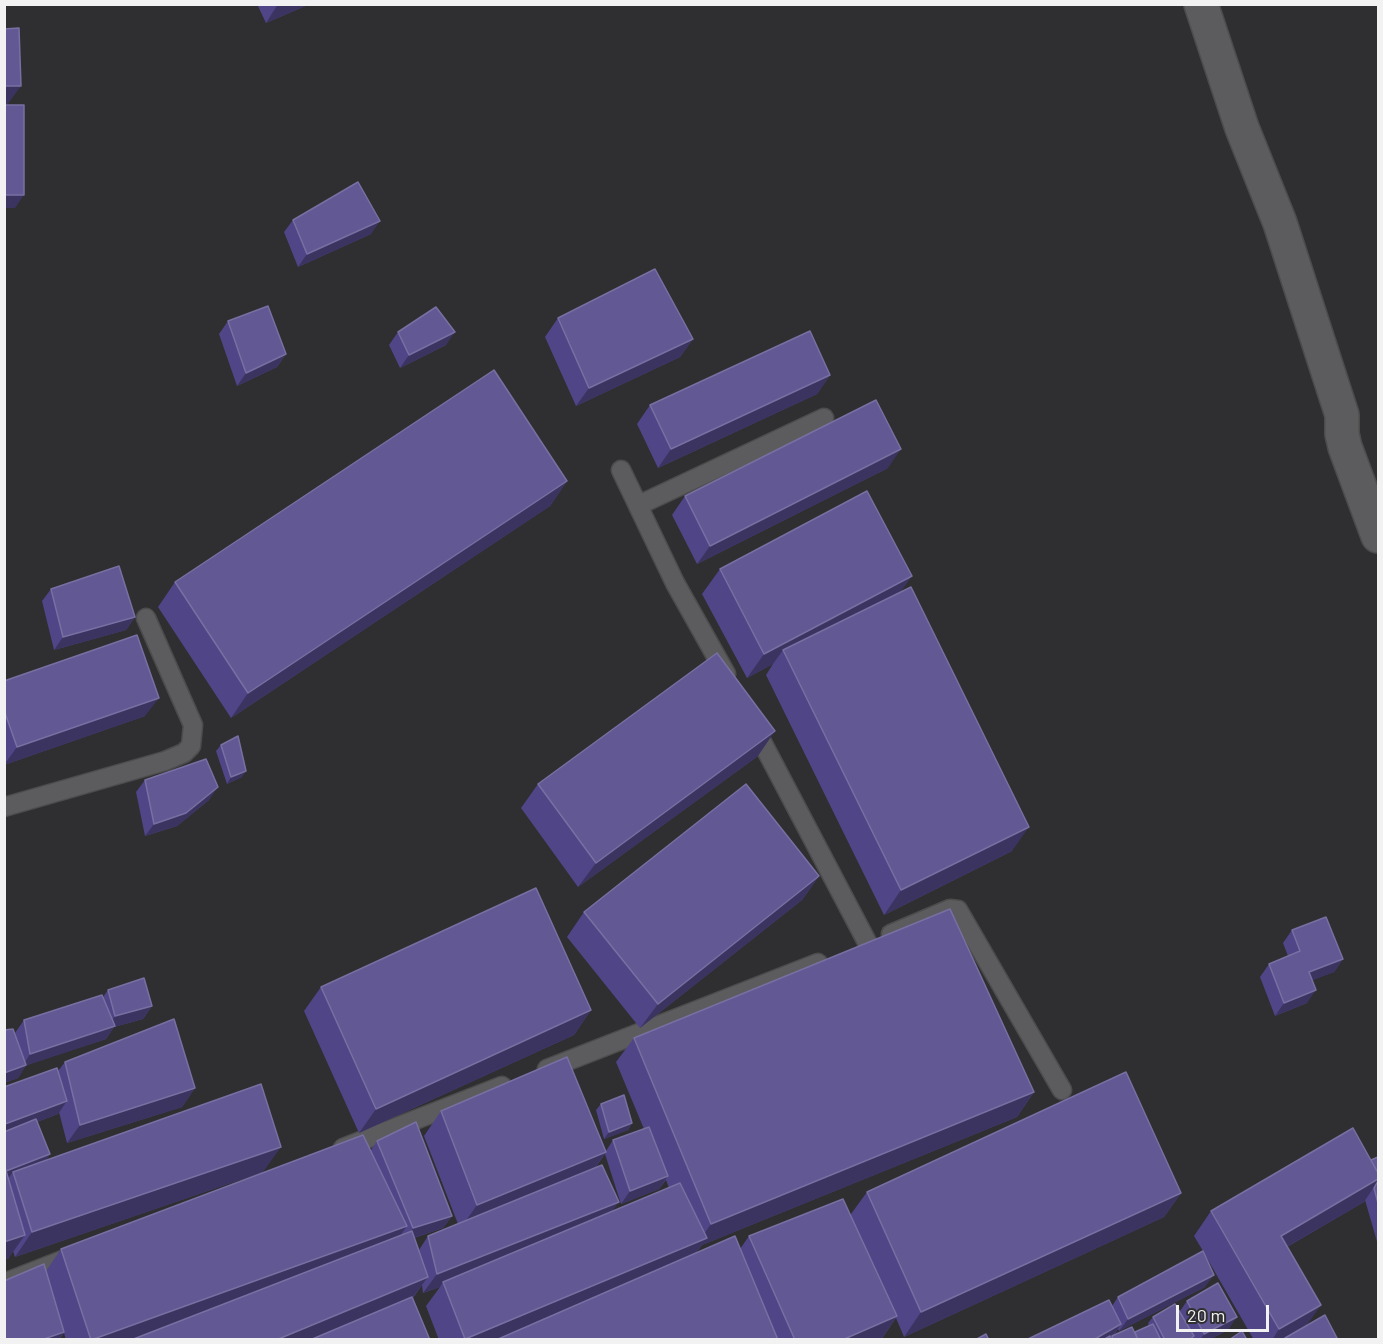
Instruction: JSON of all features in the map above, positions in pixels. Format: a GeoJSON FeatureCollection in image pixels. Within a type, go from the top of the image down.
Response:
{"type":"FeatureCollection","features":[{"type":"Feature","properties":{"kind":"street"},"geometry":{"type":"LineString","coordinates":[[1201,4],[1242,128],[1280,223],[1342,415],[1345,447],[1378,536]]}},
{"type":"Feature","properties":{"kind":"lane"},"geometry":{"type":"LineString","coordinates":[[639,505],[824,418]]}},
{"type":"Feature","properties":{"kind":"lane"},"geometry":{"type":"LineString","coordinates":[[621,470],[675,583],[739,699],[862,946],[950,909],[958,910],[1062,1090]]}},
{"type":"Feature","properties":{"kind":"lane"},"geometry":{"type":"LineString","coordinates":[[4,807],[165,761],[184,753],[191,746],[193,725],[146,618]]}},
{"type":"Feature","properties":{"kind":"lane"},"geometry":{"type":"LineString","coordinates":[[322,1157],[835,957]]}},
{"type":"Feature","properties":{"kind":"lane"},"geometry":{"type":"LineString","coordinates":[[4,1283],[89,1250]]}},
{"type":"Feature","properties":{"kind":"building"},"geometry":{"type":"Polygon","coordinates":[[[19,28],[21,86],[4,86],[4,29],[19,28]]]}},
{"type":"Feature","properties":{"kind":"building"},"geometry":{"type":"Polygon","coordinates":[[[4,105],[24,105],[24,195],[4,195],[4,105]]]}},
{"type":"Feature","properties":{"kind":"building"},"geometry":{"type":"Polygon","coordinates":[[[358,182],[380,221],[307,254],[293,220],[358,182]]]}},
{"type":"Feature","properties":{"kind":"building"},"geometry":{"type":"Polygon","coordinates":[[[655,269],[693,339],[589,388],[558,318],[655,269]]]}},
{"type":"Feature","properties":{"kind":"building"},"geometry":{"type":"Polygon","coordinates":[[[268,306],[286,354],[246,373],[228,321],[268,306]]]}},
{"type":"Feature","properties":{"kind":"building"},"geometry":{"type":"Polygon","coordinates":[[[436,307],[455,332],[409,355],[398,332],[436,307]]]}},
{"type":"Feature","properties":{"kind":"building"},"geometry":{"type":"Polygon","coordinates":[[[810,331],[830,375],[671,449],[650,405],[810,331]]]}},
{"type":"Feature","properties":{"kind":"building"},"geometry":{"type":"Polygon","coordinates":[[[494,370],[567,481],[248,693],[175,582],[494,370]]]}},
{"type":"Feature","properties":{"kind":"building"},"geometry":{"type":"Polygon","coordinates":[[[876,400],[901,449],[710,546],[685,496],[876,400]]]}},
{"type":"Feature","properties":{"kind":"building"},"geometry":{"type":"Polygon","coordinates":[[[867,491],[912,576],[764,654],[720,569],[867,491]]]}},
{"type":"Feature","properties":{"kind":"building"},"geometry":{"type":"Polygon","coordinates":[[[119,566],[135,617],[63,637],[51,589],[119,566]]]}},
{"type":"Feature","properties":{"kind":"building"},"geometry":{"type":"Polygon","coordinates":[[[911,587],[1029,827],[901,890],[783,650],[911,587]]]}},
{"type":"Feature","properties":{"kind":"building"},"geometry":{"type":"Polygon","coordinates":[[[137,635],[159,698],[17,747],[4,710],[4,681],[137,635]]]}},
{"type":"Feature","properties":{"kind":"building"},"geometry":{"type":"Polygon","coordinates":[[[717,653],[775,731],[596,863],[538,784],[717,653]]]}},
{"type":"Feature","properties":{"kind":"building"},"geometry":{"type":"Polygon","coordinates":[[[238,736],[246,771],[231,777],[221,745],[238,736]]]}},
{"type":"Feature","properties":{"kind":"building"},"geometry":{"type":"Polygon","coordinates":[[[206,759],[218,787],[186,813],[154,824],[145,780],[206,759]]]}},
{"type":"Feature","properties":{"kind":"building"},"geometry":{"type":"Polygon","coordinates":[[[746,784],[819,876],[658,1004],[584,912],[746,784]]]}},
{"type":"Feature","properties":{"kind":"building"},"geometry":{"type":"Polygon","coordinates":[[[536,888],[591,1010],[376,1109],[321,987],[536,888]]]}},
{"type":"Feature","properties":{"kind":"building"},"geometry":{"type":"Polygon","coordinates":[[[950,909],[1034,1092],[711,1224],[634,1038],[950,909]]]}},
{"type":"Feature","properties":{"kind":"building"},"geometry":{"type":"Polygon","coordinates":[[[1326,917],[1343,959],[1309,972],[1316,990],[1284,1003],[1269,964],[1300,951],[1292,930],[1326,917]]]}},
{"type":"Feature","properties":{"kind":"building"},"geometry":{"type":"Polygon","coordinates":[[[144,978],[152,1006],[115,1016],[108,990],[144,978]]]}},
{"type":"Feature","properties":{"kind":"building"},"geometry":{"type":"Polygon","coordinates":[[[102,995],[115,1026],[30,1054],[24,1020],[102,995]]]}},
{"type":"Feature","properties":{"kind":"building"},"geometry":{"type":"Polygon","coordinates":[[[174,1019],[195,1088],[80,1125],[65,1062],[174,1019]]]}},
{"type":"Feature","properties":{"kind":"building"},"geometry":{"type":"Polygon","coordinates":[[[13,1029],[26,1065],[4,1073],[4,1030],[13,1029]]]}},
{"type":"Feature","properties":{"kind":"building"},"geometry":{"type":"Polygon","coordinates":[[[567,1057],[606,1152],[477,1205],[441,1111],[567,1057]]]}},
{"type":"Feature","properties":{"kind":"building"},"geometry":{"type":"Polygon","coordinates":[[[57,1068],[67,1101],[5,1124],[4,1087],[57,1068]]]}},
{"type":"Feature","properties":{"kind":"building"},"geometry":{"type":"Polygon","coordinates":[[[1126,1072],[1181,1193],[921,1312],[867,1192],[1126,1072]]]}},
{"type":"Feature","properties":{"kind":"building"},"geometry":{"type":"Polygon","coordinates":[[[261,1084],[281,1147],[32,1232],[13,1172],[261,1084]]]}},
{"type":"Feature","properties":{"kind":"building"},"geometry":{"type":"Polygon","coordinates":[[[624,1095],[632,1123],[609,1132],[601,1104],[624,1095]]]}},
{"type":"Feature","properties":{"kind":"building"},"geometry":{"type":"Polygon","coordinates":[[[36,1119],[50,1154],[6,1171],[4,1132],[36,1119]]]}},
{"type":"Feature","properties":{"kind":"building"},"geometry":{"type":"Polygon","coordinates":[[[416,1122],[452,1216],[413,1228],[377,1141],[416,1122]]]}},
{"type":"Feature","properties":{"kind":"building"},"geometry":{"type":"Polygon","coordinates":[[[649,1127],[668,1176],[630,1191],[613,1140],[649,1127]]]}},
{"type":"Feature","properties":{"kind":"building"},"geometry":{"type":"Polygon","coordinates":[[[1353,1128],[1378,1173],[1378,1179],[1281,1236],[1321,1305],[1279,1329],[1211,1211],[1353,1128]]]}},
{"type":"Feature","properties":{"kind":"building"},"geometry":{"type":"Polygon","coordinates":[[[363,1135],[407,1226],[91,1340],[61,1249],[363,1135]]]}},
{"type":"Feature","properties":{"kind":"building"},"geometry":{"type":"Polygon","coordinates":[[[1378,1157],[1378,1173],[1371,1160],[1378,1157]]]}},
{"type":"Feature","properties":{"kind":"building"},"geometry":{"type":"Polygon","coordinates":[[[4,1164],[25,1235],[4,1242],[4,1164]]]}},
{"type":"Feature","properties":{"kind":"building"},"geometry":{"type":"Polygon","coordinates":[[[602,1165],[619,1202],[437,1274],[428,1236],[602,1165]]]}},
{"type":"Feature","properties":{"kind":"building"},"geometry":{"type":"Polygon","coordinates":[[[1378,1181],[1378,1203],[1374,1188],[1378,1181]]]}},
{"type":"Feature","properties":{"kind":"building"},"geometry":{"type":"Polygon","coordinates":[[[680,1183],[707,1238],[465,1339],[443,1282],[680,1183]]]}},
{"type":"Feature","properties":{"kind":"building"},"geometry":{"type":"Polygon","coordinates":[[[843,1199],[897,1316],[842,1340],[795,1340],[749,1236],[843,1199]]]}},
{"type":"Feature","properties":{"kind":"building"},"geometry":{"type":"Polygon","coordinates":[[[412,1231],[428,1277],[276,1340],[131,1340],[412,1231]]]}},
{"type":"Feature","properties":{"kind":"building"},"geometry":{"type":"Polygon","coordinates":[[[735,1236],[778,1340],[496,1340],[735,1236]]]}},
{"type":"Feature","properties":{"kind":"building"},"geometry":{"type":"Polygon","coordinates":[[[1203,1251],[1214,1275],[1128,1319],[1118,1297],[1203,1251]]]}},
{"type":"Feature","properties":{"kind":"building"},"geometry":{"type":"Polygon","coordinates":[[[44,1264],[64,1332],[41,1340],[4,1340],[4,1281],[44,1264]]]}},
{"type":"Feature","properties":{"kind":"building"},"geometry":{"type":"Polygon","coordinates":[[[1218,1283],[1237,1317],[1204,1334],[1187,1301],[1218,1283]]]}},
{"type":"Feature","properties":{"kind":"building"},"geometry":{"type":"Polygon","coordinates":[[[412,1297],[430,1340],[310,1340],[412,1297]]]}},
{"type":"Feature","properties":{"kind":"building"},"geometry":{"type":"Polygon","coordinates":[[[1109,1300],[1121,1324],[1093,1340],[1026,1340],[1109,1300]]]}},
{"type":"Feature","properties":{"kind":"building"},"geometry":{"type":"Polygon","coordinates":[[[1175,1304],[1194,1336],[1189,1340],[1165,1340],[1153,1317],[1175,1304]]]}},
{"type":"Feature","properties":{"kind":"building"},"geometry":{"type":"Polygon","coordinates":[[[1325,1315],[1338,1340],[1287,1340],[1285,1338],[1325,1315]]]}},
{"type":"Feature","properties":{"kind":"building"},"geometry":{"type":"Polygon","coordinates":[[[1153,1324],[1161,1340],[1138,1340],[1135,1332],[1153,1324]]]}},
{"type":"Feature","properties":{"kind":"building"},"geometry":{"type":"Polygon","coordinates":[[[1132,1327],[1138,1340],[1113,1340],[1112,1336],[1132,1327]]]}},
{"type":"Feature","properties":{"kind":"building"},"geometry":{"type":"Polygon","coordinates":[[[1242,1331],[1247,1340],[1229,1340],[1242,1331]]]}},
{"type":"Feature","properties":{"kind":"building"},"geometry":{"type":"Polygon","coordinates":[[[986,1334],[989,1340],[975,1340],[986,1334]]]}}]}
